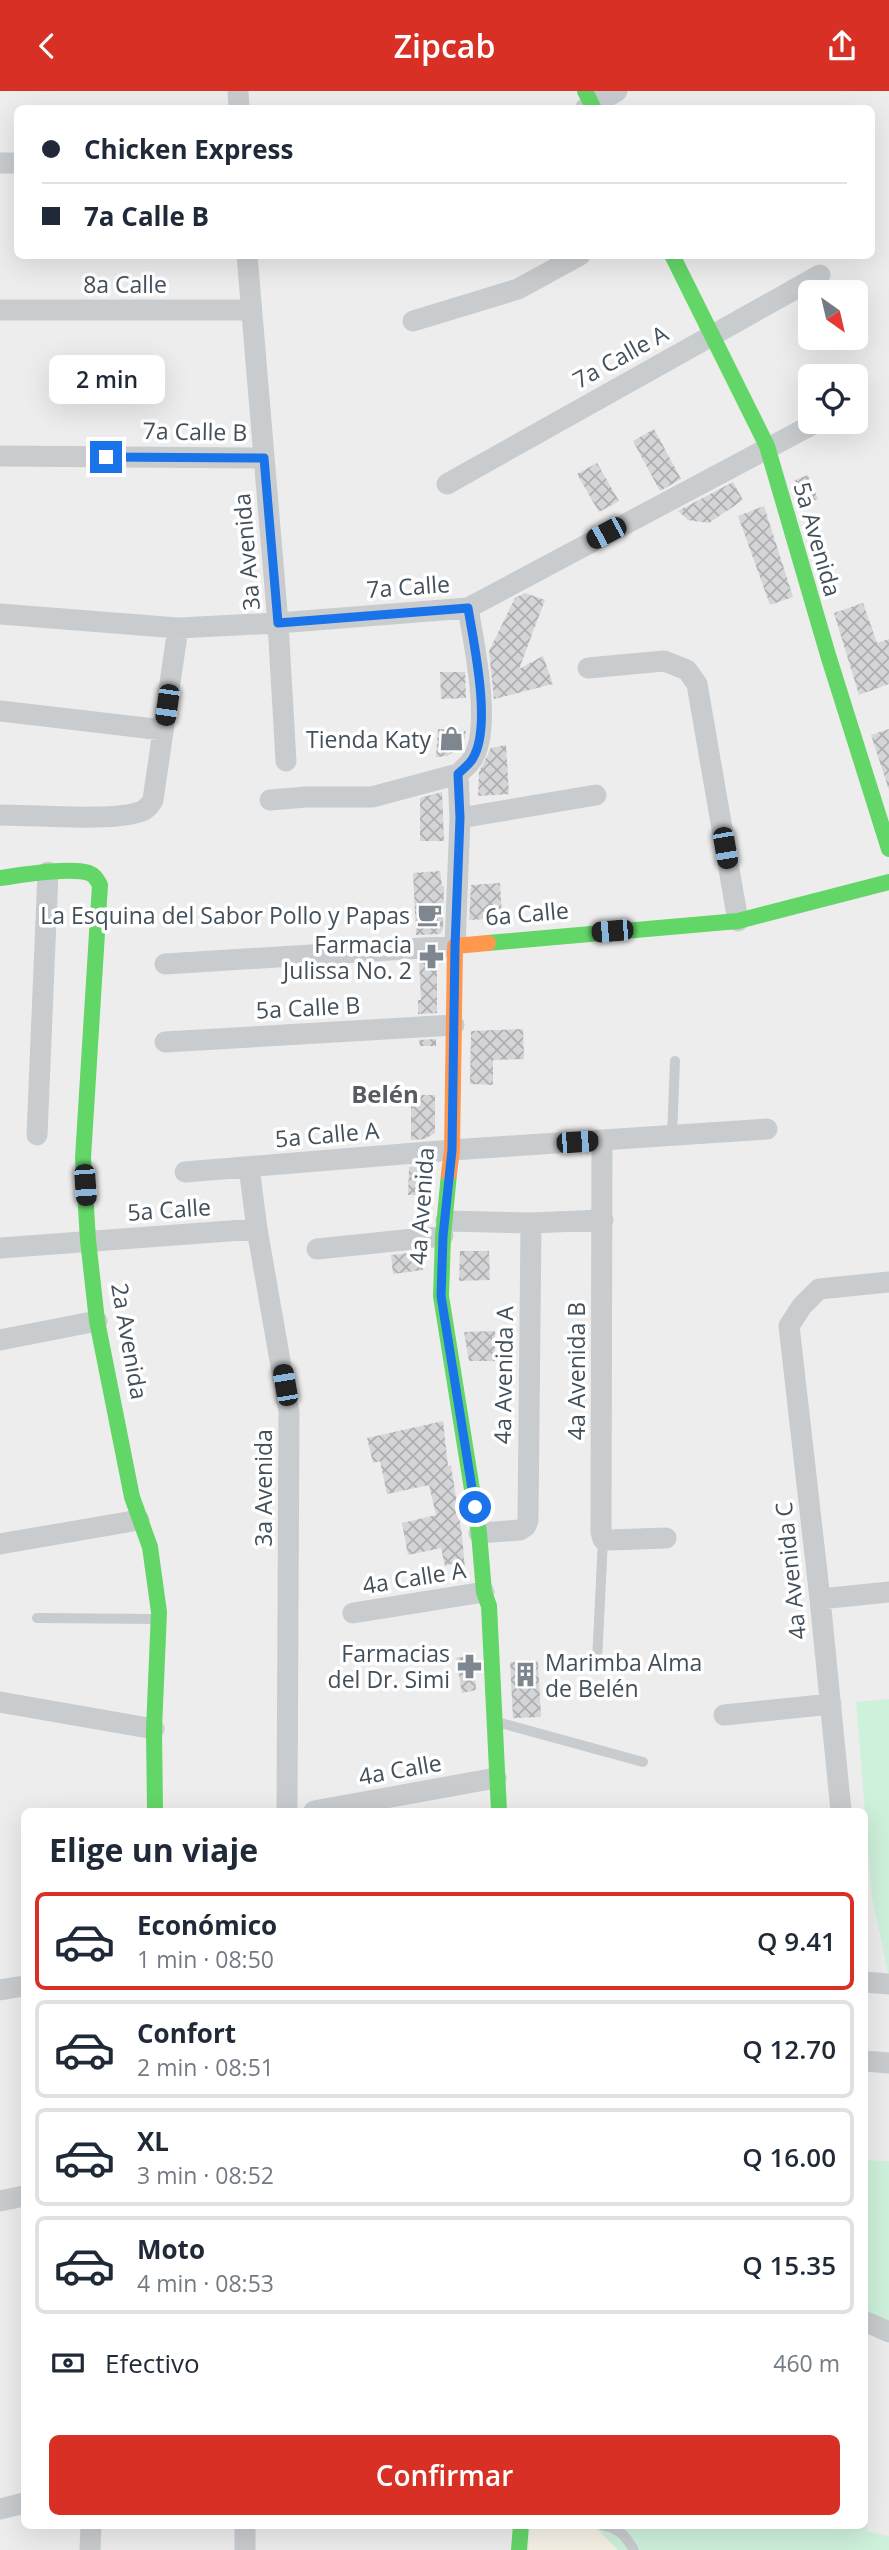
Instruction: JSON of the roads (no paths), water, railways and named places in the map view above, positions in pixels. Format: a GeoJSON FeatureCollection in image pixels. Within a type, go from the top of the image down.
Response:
{"type":"FeatureCollection","features":[{"type":"Feature","properties":{"kind":"street"},"geometry":{"type":"LineString","coordinates":[[589,103],[617,91]]}},
{"type":"Feature","properties":{"kind":"street","name":"3a Avenida"},"geometry":{"type":"LineString","coordinates":[[247,259],[278,623],[286,761]]}},
{"type":"Feature","properties":{"kind":"street"},"geometry":{"type":"LineString","coordinates":[[413,321],[518,289],[573,259]]}},
{"type":"Feature","properties":{"kind":"street","name":"5a Avenida"},"geometry":{"type":"LineString","coordinates":[[674,259],[767,446],[828,656],[889,849]]}},
{"type":"Feature","properties":{"kind":"street","name":"7a Calle A"},"geometry":{"type":"LineString","coordinates":[[447,484],[820,275]]}},
{"type":"Feature","properties":{"kind":"street","name":"8a Calle"},"geometry":{"type":"LineString","coordinates":[[0,310],[250,310]]}},
{"type":"Feature","properties":{"kind":"street","name":"7a Calle"},"geometry":{"type":"LineString","coordinates":[[0,614],[178,628],[468,608],[798,431]]}},
{"type":"Feature","properties":{"kind":"street","name":"7a Calle B"},"geometry":{"type":"LineString","coordinates":[[0,456],[264,458]]}},
{"type":"Feature","properties":{"kind":"street"},"geometry":{"type":"LineString","coordinates":[[270,800],[372,797],[458,774],[473,758],[481,736],[479,672],[468,608]]}},
{"type":"Feature","properties":{"kind":"street"},"geometry":{"type":"LineString","coordinates":[[0,815],[117,816],[140,813],[153,800],[178,628]]}},
{"type":"Feature","properties":{"kind":"street"},"geometry":{"type":"LineString","coordinates":[[587,668],[664,661],[687,670],[697,684],[738,922]]}},
{"type":"Feature","properties":{"kind":"street"},"geometry":{"type":"LineString","coordinates":[[0,711],[163,730]]}},
{"type":"Feature","properties":{"kind":"street","name":"4a Avenida"},"geometry":{"type":"LineString","coordinates":[[458,774],[460,818],[452,1150],[441,1296],[479,1533],[484,1592],[489,1606],[499,1808]]}},
{"type":"Feature","properties":{"kind":"street"},"geometry":{"type":"LineString","coordinates":[[460,818],[596,795]]}},
{"type":"Feature","properties":{"kind":"street"},"geometry":{"type":"LineString","coordinates":[[0,878],[48,872],[37,1135]]}},
{"type":"Feature","properties":{"kind":"street","name":"2a Avenida"},"geometry":{"type":"LineString","coordinates":[[48,872],[90,873],[100,885],[83,1157],[97,1321],[139,1520],[150,1547],[159,1619],[154,1729],[155,1808]]}},
{"type":"Feature","properties":{"kind":"street","name":"6a Calle"},"geometry":{"type":"LineString","coordinates":[[166,964],[455,946],[738,922],[889,882]]}},
{"type":"Feature","properties":{"kind":"street","name":"5a Calle B"},"geometry":{"type":"LineString","coordinates":[[165,1042],[454,1024]]}},
{"type":"Feature","properties":{"kind":"street","name":"5a Calle A"},"geometry":{"type":"LineString","coordinates":[[185,1172],[452,1150],[767,1129]]}},
{"type":"Feature","properties":{"kind":"street","name":"4a Avenida B"},"geometry":{"type":"LineString","coordinates":[[602,1141],[603,1539]]}},
{"type":"Feature","properties":{"kind":"street","name":"3a Avenida"},"geometry":{"type":"LineString","coordinates":[[249,1167],[289,1412],[287,1808]]}},
{"type":"Feature","properties":{"kind":"street"},"geometry":{"type":"LineString","coordinates":[[317,1249],[445,1229],[603,1220]]}},
{"type":"Feature","properties":{"kind":"street","name":"4a Avenida A"},"geometry":{"type":"LineString","coordinates":[[479,1533],[520,1530],[526,1526],[528,1520],[531,1223]]}},
{"type":"Feature","properties":{"kind":"street","name":"5a Calle"},"geometry":{"type":"LineString","coordinates":[[0,1248],[257,1229]]}},
{"type":"Feature","properties":{"kind":"street","name":"4a Avenida C"},"geometry":{"type":"LineString","coordinates":[[841,1808],[789,1326],[802,1306],[819,1289],[889,1282]]}},
{"type":"Feature","properties":{"kind":"street"},"geometry":{"type":"LineString","coordinates":[[0,1340],[97,1321]]}},
{"type":"Feature","properties":{"kind":"street"},"geometry":{"type":"LineString","coordinates":[[0,1544],[139,1520]]}},
{"type":"Feature","properties":{"kind":"street"},"geometry":{"type":"LineString","coordinates":[[603,1539],[666,1538]]}},
{"type":"Feature","properties":{"kind":"street","name":"4a Calle A"},"geometry":{"type":"LineString","coordinates":[[353,1613],[484,1592]]}},
{"type":"Feature","properties":{"kind":"street"},"geometry":{"type":"LineString","coordinates":[[820,1599],[889,1592]]}},
{"type":"Feature","properties":{"kind":"street"},"geometry":{"type":"LineString","coordinates":[[0,1702],[154,1729]]}},
{"type":"Feature","properties":{"kind":"street"},"geometry":{"type":"LineString","coordinates":[[724,1715],[831,1704]]}},
{"type":"Feature","properties":{"kind":"street","name":"4a Calle"},"geometry":{"type":"LineString","coordinates":[[331,1808],[496,1778]]}},
{"type":"Feature","properties":{"kind":"street"},"geometry":{"type":"LineString","coordinates":[[868,1982],[889,1984]]}},
{"type":"Feature","properties":{"kind":"street"},"geometry":{"type":"LineString","coordinates":[[0,1990],[21,1986]]}},
{"type":"Feature","properties":{"kind":"street"},"geometry":{"type":"LineString","coordinates":[[868,2061],[889,2063]]}},
{"type":"Feature","properties":{"kind":"street"},"geometry":{"type":"LineString","coordinates":[[0,2201],[21,2197]]}},
{"type":"Feature","properties":{"kind":"street"},"geometry":{"type":"LineString","coordinates":[[868,2323],[889,2332]]}},
{"type":"Feature","properties":{"kind":"street"},"geometry":{"type":"LineString","coordinates":[[0,2509],[21,2504]]}},
{"type":"Feature","properties":{"kind":"street"},"geometry":{"type":"LineString","coordinates":[[90,2529],[90,2550]]}},
{"type":"Feature","properties":{"kind":"street"},"geometry":{"type":"LineString","coordinates":[[245,2529],[245,2550]]}},
{"type":"Feature","properties":{"kind":"street"},"geometry":{"type":"LineString","coordinates":[[519,2550],[521,2529]]}},
{"type":"Feature","properties":{"kind":"lane"},"geometry":{"type":"LineString","coordinates":[[672,1136],[675,1061]]}},
{"type":"Feature","properties":{"kind":"lane"},"geometry":{"type":"LineString","coordinates":[[597,1662],[603,1539]]}},
{"type":"Feature","properties":{"kind":"lane"},"geometry":{"type":"LineString","coordinates":[[37,1618],[159,1619]]}},
{"type":"Feature","properties":{"kind":"lane"},"geometry":{"type":"LineString","coordinates":[[494,1721],[643,1762]]}},
{"type":"Feature","properties":{"kind":"lane"},"geometry":{"type":"LineString","coordinates":[[616,2529],[625,2535],[634,2550]]}},
{"type":"Feature","properties":{"kind":"place","name":"Tienda Katy"},"geometry":{"type":"Point","coordinates":[451,739]}},
{"type":"Feature","properties":{"kind":"place","name":"La Esquina del Sabor Pollo y Papas"},"geometry":{"type":"Point","coordinates":[430,915]}},
{"type":"Feature","properties":{"kind":"place","name":"Farmacia Julissa No. 2"},"geometry":{"type":"Point","coordinates":[432,957]}},
{"type":"Feature","properties":{"kind":"place","name":"Farmacias del Dr. Simi"},"geometry":{"type":"Point","coordinates":[470,1666]}},
{"type":"Feature","properties":{"kind":"place","name":"Marimba Alma de Belén"},"geometry":{"type":"Point","coordinates":[525,1675]}},
{"type":"Feature","properties":{"kind":"district","name":"Belén"},"geometry":{"type":"Point","coordinates":[385,1093]}}]}
